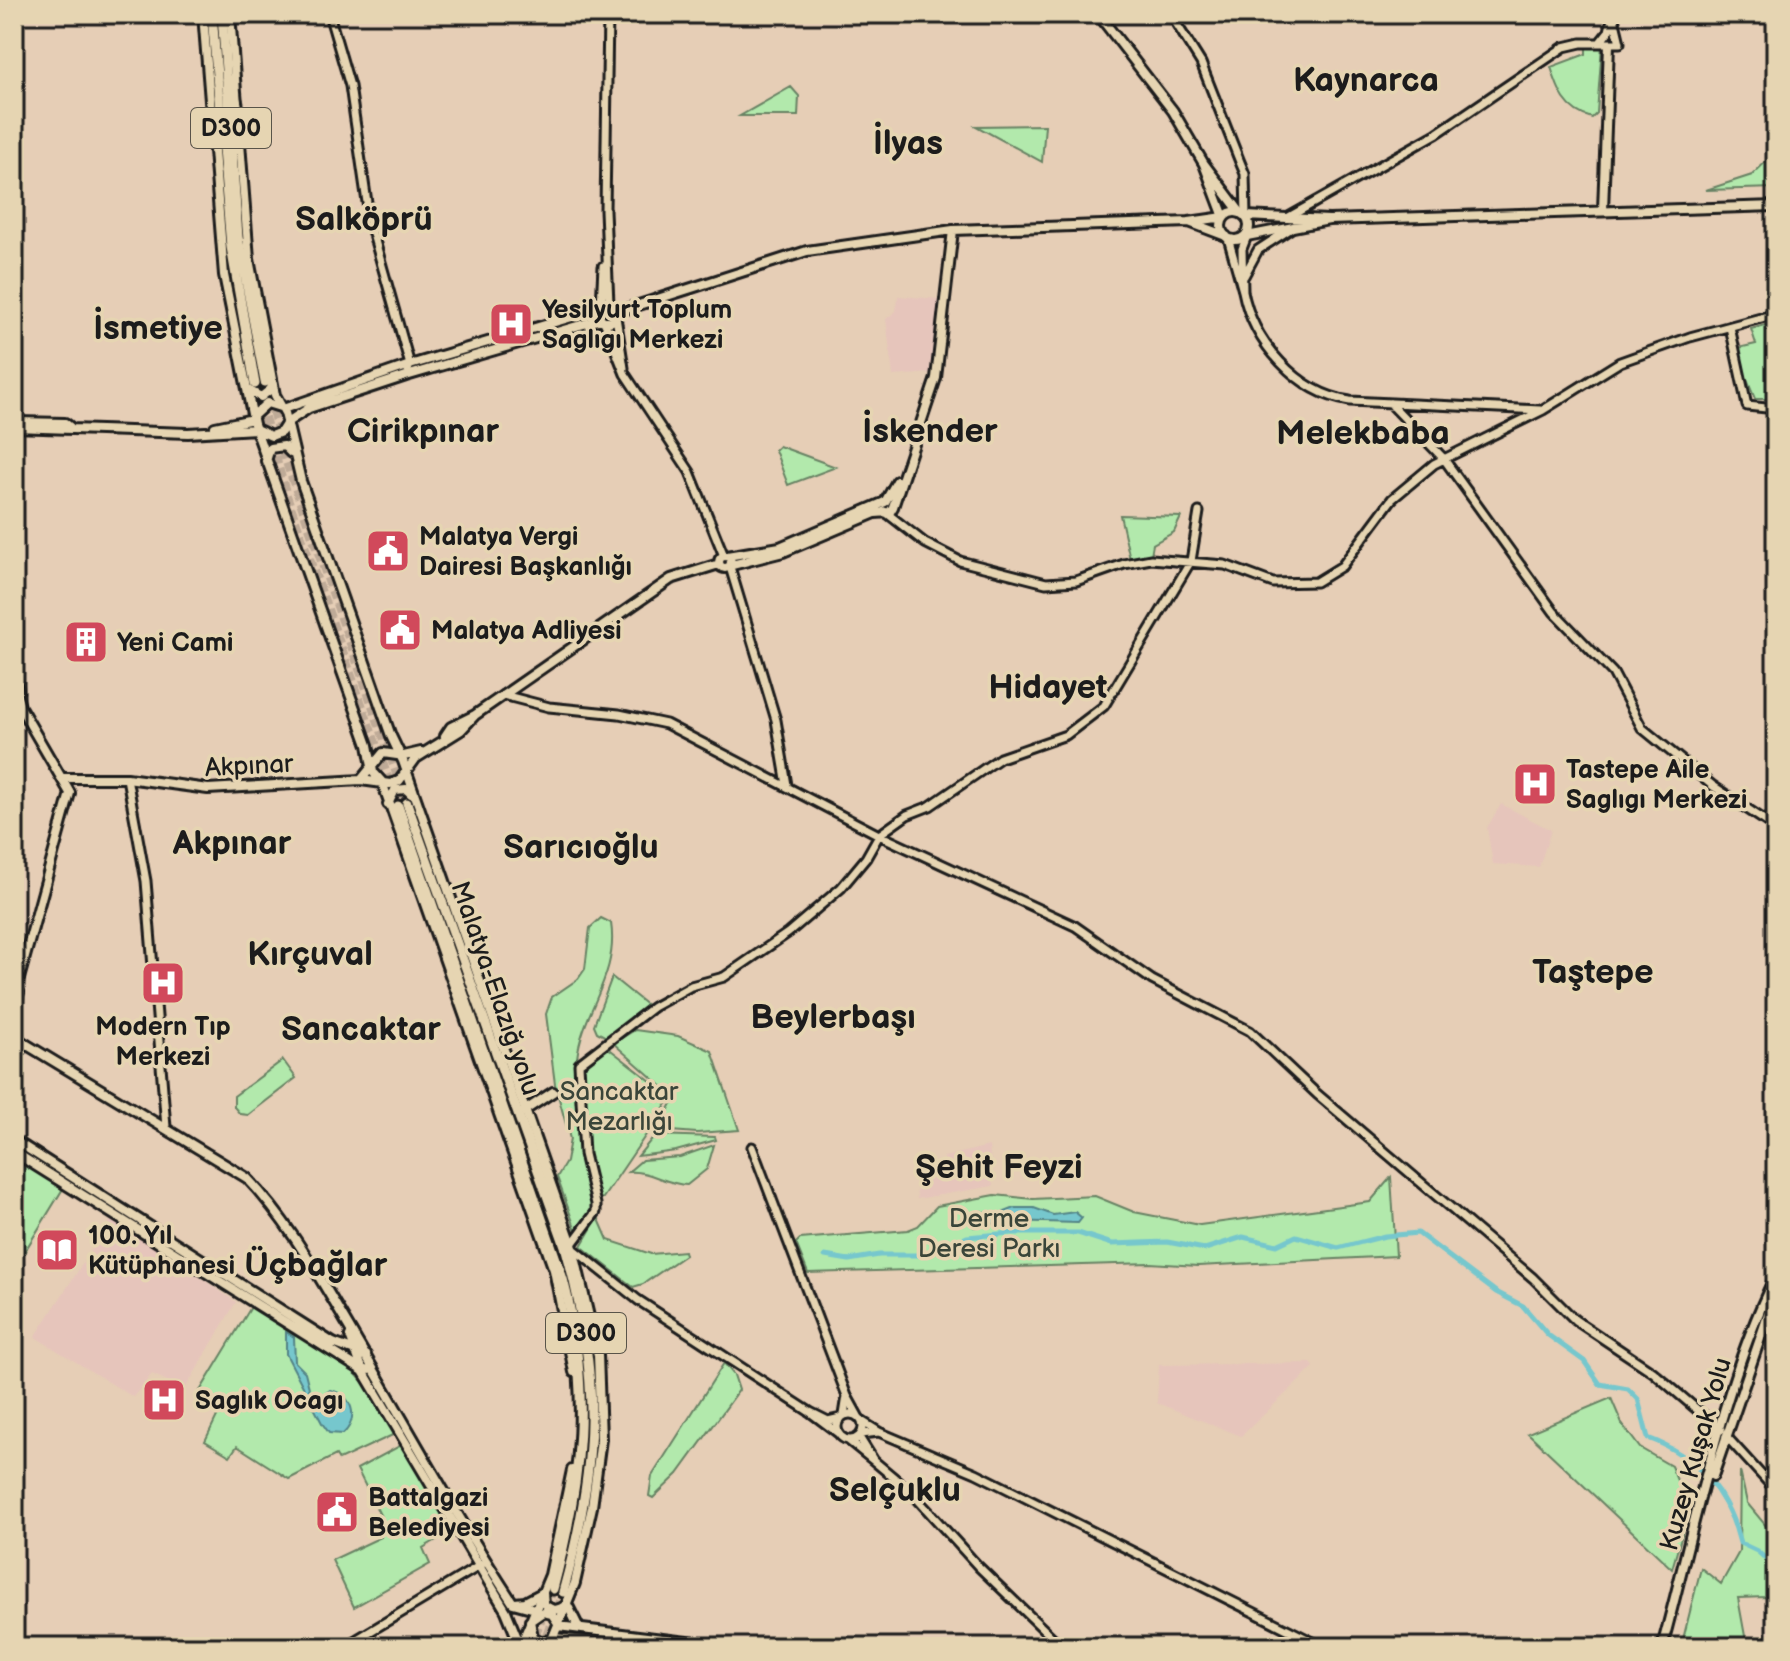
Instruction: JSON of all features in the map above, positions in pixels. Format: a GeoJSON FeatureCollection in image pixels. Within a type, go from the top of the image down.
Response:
{"type":"FeatureCollection","features":[{"type":"Feature","properties":{"kind":"highway","name":"D300"},"geometry":{"type":"LineString","coordinates":[[212,14],[231,247],[260,384]]}},
{"type":"Feature","properties":{"kind":"highway","name":"D300"},"geometry":{"type":"LineString","coordinates":[[222,14],[238,237],[260,384]]}},
{"type":"Feature","properties":{"kind":"highway"},"geometry":{"type":"LineString","coordinates":[[225,60],[237,104]]}},
{"type":"Feature","properties":{"kind":"highway","name":"D300"},"geometry":{"type":"LineString","coordinates":[[402,803],[563,1279],[579,1355],[582,1418],[579,1476],[559,1595]]}},
{"type":"Feature","properties":{"kind":"highway","name":"Malatya-Elazığ yolu"},"geometry":{"type":"LineString","coordinates":[[402,803],[522,1116],[565,1246],[585,1320],[593,1399],[592,1450],[586,1503],[572,1561],[559,1595]]}},
{"type":"Feature","properties":{"kind":"main road"},"geometry":{"type":"LineString","coordinates":[[203,14],[224,275],[260,384],[282,408],[294,457],[405,769],[402,803],[550,1257],[564,1309],[576,1387],[575,1444],[568,1496],[550,1575],[572,1620],[581,1630]]}},
{"type":"Feature","properties":{"kind":"main road"},"geometry":{"type":"LineString","coordinates":[[230,14],[260,384],[254,421],[368,745],[373,772],[402,803],[519,1095],[522,1116],[573,1247],[594,1333],[602,1405],[594,1495],[575,1583],[535,1609],[520,1646]]}},
{"type":"Feature","properties":{"kind":"main road"},"geometry":{"type":"LineString","coordinates":[[1098,14],[1173,111],[1204,164],[1250,223],[1247,236]]}},
{"type":"Feature","properties":{"kind":"main road"},"geometry":{"type":"LineString","coordinates":[[1603,210],[1605,42]]}},
{"type":"Feature","properties":{"kind":"main road"},"geometry":{"type":"LineString","coordinates":[[206,56],[219,103]]}},
{"type":"Feature","properties":{"kind":"main road"},"geometry":{"type":"LineString","coordinates":[[1204,164],[1224,217],[1221,229],[1227,237]]}},
{"type":"Feature","properties":{"kind":"main road"},"geometry":{"type":"LineString","coordinates":[[14,427],[65,436],[70,429],[188,433],[254,421],[267,403],[282,408],[410,365],[807,251],[953,230],[1189,222],[1224,217],[1231,212],[1285,219],[1329,220],[1776,206]]}},
{"type":"Feature","properties":{"kind":"main road"},"geometry":{"type":"LineString","coordinates":[[1189,222],[1236,240],[1329,220]]}},
{"type":"Feature","properties":{"kind":"main road"},"geometry":{"type":"LineString","coordinates":[[382,782],[399,781],[405,769],[425,750],[461,730],[475,715],[671,579],[726,561],[783,552],[887,507],[906,467],[936,378],[953,230]]}},
{"type":"Feature","properties":{"kind":"main road"},"geometry":{"type":"LineString","coordinates":[[254,421],[271,436],[281,432],[286,424],[309,408],[406,376],[603,320],[609,309]]}},
{"type":"Feature","properties":{"kind":"main road"},"geometry":{"type":"LineString","coordinates":[[603,320],[609,309]]}},
{"type":"Feature","properties":{"kind":"main road"},"geometry":{"type":"LineString","coordinates":[[266,462],[270,448],[278,444],[294,457]]}},
{"type":"Feature","properties":{"kind":"main road"},"geometry":{"type":"LineString","coordinates":[[14,668],[17,696],[71,794]]}},
{"type":"Feature","properties":{"kind":"main road"},"geometry":{"type":"LineString","coordinates":[[14,1013],[71,794],[17,696]]}},
{"type":"Feature","properties":{"kind":"main road"},"geometry":{"type":"LineString","coordinates":[[368,745],[374,749],[384,748],[391,736]]}},
{"type":"Feature","properties":{"kind":"main road"},"geometry":{"type":"LineString","coordinates":[[361,780],[383,753],[404,756],[425,750]]}},
{"type":"Feature","properties":{"kind":"main road","name":"Akpınar"},"geometry":{"type":"LineString","coordinates":[[64,778],[127,778],[208,789],[361,780],[382,782]]}},
{"type":"Feature","properties":{"kind":"main road"},"geometry":{"type":"LineString","coordinates":[[14,997],[71,794],[90,779]]}},
{"type":"Feature","properties":{"kind":"main road"},"geometry":{"type":"LineString","coordinates":[[14,1037],[247,1178],[267,1199],[313,1263],[361,1355],[373,1369],[483,1564],[520,1646]]}},
{"type":"Feature","properties":{"kind":"main road"},"geometry":{"type":"LineString","coordinates":[[522,1116],[553,1092]]}},
{"type":"Feature","properties":{"kind":"main road"},"geometry":{"type":"LineString","coordinates":[[14,1140],[333,1343],[361,1355]]}},
{"type":"Feature","properties":{"kind":"main road"},"geometry":{"type":"LineString","coordinates":[[14,1152],[363,1371],[373,1369]]}},
{"type":"Feature","properties":{"kind":"main road","name":"Kuzey Kuşak Yolu"},"geometry":{"type":"LineString","coordinates":[[1664,1647],[1763,1299],[1776,1275]]}},
{"type":"Feature","properties":{"kind":"main road","name":"Kuzey Kuşak Yolu"},"geometry":{"type":"LineString","coordinates":[[1723,1433],[1776,1292]]}},
{"type":"Feature","properties":{"kind":"main road"},"geometry":{"type":"LineString","coordinates":[[361,1355],[363,1371],[483,1564],[513,1603],[535,1609]]}},
{"type":"Feature","properties":{"kind":"main road"},"geometry":{"type":"LineString","coordinates":[[513,1603],[559,1595]]}},
{"type":"Feature","properties":{"kind":"main road"},"geometry":{"type":"LineString","coordinates":[[551,1642],[558,1624],[559,1595]]}},
{"type":"Feature","properties":{"kind":"main road"},"geometry":{"type":"LineString","coordinates":[[654,1647],[540,1641],[533,1637],[530,1621],[535,1614],[546,1612],[558,1624],[581,1630],[727,1647]]}},
{"type":"Feature","properties":{"kind":"street"},"geometry":{"type":"LineString","coordinates":[[329,14],[350,86],[370,223],[410,365],[406,376]]}},
{"type":"Feature","properties":{"kind":"street"},"geometry":{"type":"LineString","coordinates":[[608,14],[605,259],[609,309],[625,374]]}},
{"type":"Feature","properties":{"kind":"street"},"geometry":{"type":"LineString","coordinates":[[1174,14],[1176,23],[1201,63],[1245,174],[1243,214]]}},
{"type":"Feature","properties":{"kind":"street"},"geometry":{"type":"LineString","coordinates":[[1605,42],[1613,15]]}},
{"type":"Feature","properties":{"kind":"street"},"geometry":{"type":"LineString","coordinates":[[1285,219],[1436,134],[1564,47],[1620,43],[1613,15]]}},
{"type":"Feature","properties":{"kind":"street"},"geometry":{"type":"LineString","coordinates":[[1243,277],[1258,250],[1291,229]]}},
{"type":"Feature","properties":{"kind":"street"},"geometry":{"type":"LineString","coordinates":[[1243,291],[1242,249],[1247,236]]}},
{"type":"Feature","properties":{"kind":"street"},"geometry":{"type":"LineString","coordinates":[[1227,237],[1259,334],[1280,361],[1308,385],[1338,399],[1543,410]]}},
{"type":"Feature","properties":{"kind":"street"},"geometry":{"type":"LineString","coordinates":[[887,507],[925,543],[975,567],[1046,583],[1076,581],[1124,564],[1151,559],[1225,565],[1273,583],[1324,579],[1342,566],[1392,499],[1415,477],[1444,459],[1543,410],[1620,362],[1776,314]]}},
{"type":"Feature","properties":{"kind":"street"},"geometry":{"type":"LineString","coordinates":[[603,320],[625,374],[690,472],[726,561],[776,720],[787,785]]}},
{"type":"Feature","properties":{"kind":"street"},"geometry":{"type":"LineString","coordinates":[[1730,327],[1747,406],[1776,409]]}},
{"type":"Feature","properties":{"kind":"street"},"geometry":{"type":"LineString","coordinates":[[1390,403],[1444,459],[1554,612],[1613,673],[1642,728],[1713,786],[1776,828]]}},
{"type":"Feature","properties":{"kind":"street"},"geometry":{"type":"LineString","coordinates":[[1062,1647],[978,1566],[911,1492],[874,1461],[810,1412],[638,1300],[573,1247],[596,1212],[582,1141],[579,1064],[653,1007],[691,986],[733,972],[788,933],[841,888],[866,858],[879,835],[907,815],[930,806],[983,767],[1066,735],[1091,719],[1104,706],[1191,561],[1199,512]]}},
{"type":"Feature","properties":{"kind":"street"},"geometry":{"type":"LineString","coordinates":[[503,695],[549,707],[619,714],[666,724],[879,835],[1075,926],[1152,980],[1250,1031],[1317,1094],[1533,1278],[1575,1320],[1653,1372],[1723,1433],[1776,1491]]}},
{"type":"Feature","properties":{"kind":"street"},"geometry":{"type":"LineString","coordinates":[[127,778],[146,881],[166,1127]]}},
{"type":"Feature","properties":{"kind":"street"},"geometry":{"type":"LineString","coordinates":[[752,1147],[847,1396],[860,1419],[860,1435],[874,1461]]}},
{"type":"Feature","properties":{"kind":"street"},"geometry":{"type":"LineString","coordinates":[[839,1433],[838,1423],[843,1416],[847,1396]]}},
{"type":"Feature","properties":{"kind":"street"},"geometry":{"type":"LineString","coordinates":[[810,1412],[828,1421],[843,1416],[860,1419],[879,1432],[988,1479],[1323,1647]]}},
{"type":"Feature","properties":{"kind":"street"},"geometry":{"type":"LineString","coordinates":[[848,1440],[879,1432]]}},
{"type":"Feature","properties":{"kind":"street"},"geometry":{"type":"LineString","coordinates":[[344,1647],[483,1564]]}},
{"type":"Feature","properties":{"kind":"shaded area"},"geometry":{"type":"Polygon","coordinates":[[[898,296],[941,299],[932,373],[893,376],[886,319],[896,311],[898,296]]]}},
{"type":"Feature","properties":{"kind":"shaded area"},"geometry":{"type":"Polygon","coordinates":[[[1501,804],[1551,830],[1539,867],[1493,864],[1487,828],[1501,804]]]}},
{"type":"Feature","properties":{"kind":"shaded area"},"geometry":{"type":"Polygon","coordinates":[[[989,1146],[993,1186],[917,1199],[916,1172],[945,1167],[944,1157],[989,1146]]]}},
{"type":"Feature","properties":{"kind":"shaded area"},"geometry":{"type":"Polygon","coordinates":[[[113,1217],[236,1302],[185,1389],[152,1374],[133,1397],[35,1337],[113,1217]]]}},
{"type":"Feature","properties":{"kind":"shaded area"},"geometry":{"type":"Polygon","coordinates":[[[1311,1363],[1314,1367],[1241,1436],[1157,1403],[1159,1365],[1311,1363]]]}},
{"type":"Feature","properties":{"kind":"green space"},"geometry":{"type":"Polygon","coordinates":[[[1602,45],[1597,113],[1592,118],[1569,105],[1551,67],[1586,54],[1586,48],[1602,45]]]}},
{"type":"Feature","properties":{"kind":"green space"},"geometry":{"type":"Polygon","coordinates":[[[791,87],[799,96],[798,116],[740,116],[791,87]]]}},
{"type":"Feature","properties":{"kind":"green space"},"geometry":{"type":"Polygon","coordinates":[[[1045,125],[1042,162],[976,126],[1045,125]]]}},
{"type":"Feature","properties":{"kind":"green space"},"geometry":{"type":"Polygon","coordinates":[[[1776,152],[1776,188],[1706,190],[1752,175],[1776,152]]]}},
{"type":"Feature","properties":{"kind":"green space"},"geometry":{"type":"Polygon","coordinates":[[[1776,322],[1776,399],[1755,399],[1734,349],[1756,344],[1751,329],[1776,322]]]}},
{"type":"Feature","properties":{"kind":"green space"},"geometry":{"type":"Polygon","coordinates":[[[779,446],[836,467],[788,485],[775,450],[779,446]]]}},
{"type":"Feature","properties":{"kind":"green space"},"geometry":{"type":"Polygon","coordinates":[[[1120,515],[1181,517],[1174,532],[1153,544],[1151,555],[1130,559],[1120,515]]]}},
{"type":"Feature","properties":{"kind":"green space","name":"Sancaktar Mezarlığı"},"geometry":{"type":"Polygon","coordinates":[[[601,918],[611,923],[610,960],[581,1040],[575,1077],[580,1135],[594,1211],[577,1233],[557,1177],[566,1162],[570,1139],[555,1084],[546,1014],[552,997],[578,979],[585,969],[590,928],[601,918]]]}},
{"type":"Feature","properties":{"kind":"green space","name":"Sancaktar Mezarlığı"},"geometry":{"type":"Polygon","coordinates":[[[612,977],[648,1006],[608,1038],[597,1032],[594,1025],[612,977]]]}},
{"type":"Feature","properties":{"kind":"green space","name":"Sancaktar Mezarlığı"},"geometry":{"type":"Polygon","coordinates":[[[635,1030],[678,1036],[712,1051],[739,1130],[697,1133],[658,1130],[675,1098],[613,1043],[635,1030]]]}},
{"type":"Feature","properties":{"kind":"green space","name":"Sancaktar Mezarlığı"},"geometry":{"type":"Polygon","coordinates":[[[607,1047],[665,1092],[669,1101],[599,1200],[587,1155],[581,1067],[607,1047]]]}},
{"type":"Feature","properties":{"kind":"green space"},"geometry":{"type":"Polygon","coordinates":[[[283,1060],[296,1078],[248,1115],[240,1114],[234,1107],[234,1096],[283,1060]]]}},
{"type":"Feature","properties":{"kind":"green space","name":"Sancaktar Mezarlığı"},"geometry":{"type":"Polygon","coordinates":[[[655,1135],[715,1137],[716,1140],[676,1151],[638,1156],[655,1135]]]}},
{"type":"Feature","properties":{"kind":"green space","name":"Sancaktar Mezarlığı"},"geometry":{"type":"Polygon","coordinates":[[[714,1145],[707,1169],[687,1185],[628,1172],[642,1160],[680,1157],[714,1145]]]}},
{"type":"Feature","properties":{"kind":"green space"},"geometry":{"type":"Polygon","coordinates":[[[14,1156],[64,1187],[17,1264],[14,1262],[14,1156]]]}},
{"type":"Feature","properties":{"kind":"green space","name":"Derme Deresi Parkı"},"geometry":{"type":"Polygon","coordinates":[[[1391,1177],[1396,1256],[1198,1266],[1150,1263],[808,1273],[796,1243],[800,1239],[908,1230],[918,1226],[937,1206],[995,1195],[1033,1199],[1095,1196],[1134,1212],[1200,1225],[1370,1202],[1391,1177]]]}},
{"type":"Feature","properties":{"kind":"green space"},"geometry":{"type":"Polygon","coordinates":[[[598,1217],[608,1240],[651,1254],[684,1251],[685,1255],[643,1284],[633,1287],[581,1246],[598,1217]]]}},
{"type":"Feature","properties":{"kind":"green space"},"geometry":{"type":"Polygon","coordinates":[[[251,1307],[349,1366],[377,1398],[397,1433],[339,1460],[336,1455],[289,1479],[237,1446],[230,1456],[205,1441],[220,1410],[197,1396],[251,1307]]]}},
{"type":"Feature","properties":{"kind":"green space"},"geometry":{"type":"Polygon","coordinates":[[[724,1363],[734,1375],[739,1390],[678,1474],[653,1498],[649,1496],[652,1476],[724,1363]]]}},
{"type":"Feature","properties":{"kind":"green space"},"geometry":{"type":"Polygon","coordinates":[[[1611,1398],[1622,1424],[1640,1448],[1671,1466],[1689,1509],[1672,1569],[1528,1433],[1611,1398]]]}},
{"type":"Feature","properties":{"kind":"green space"},"geometry":{"type":"Polygon","coordinates":[[[405,1443],[455,1529],[423,1548],[430,1564],[354,1607],[332,1560],[381,1537],[383,1521],[357,1469],[405,1443]]]}},
{"type":"Feature","properties":{"kind":"green space"},"geometry":{"type":"Polygon","coordinates":[[[1740,1471],[1747,1503],[1776,1538],[1776,1602],[1766,1597],[1738,1598],[1747,1647],[1681,1647],[1701,1568],[1721,1584],[1739,1552],[1740,1471]]]}},
{"type":"Feature","properties":{"kind":"water"},"geometry":{"type":"Polygon","coordinates":[[[1015,1208],[1034,1208],[1053,1215],[1075,1212],[1082,1218],[1078,1223],[1008,1221],[974,1227],[970,1222],[972,1215],[981,1211],[995,1216],[1015,1208]]]}},
{"type":"Feature","properties":{"kind":"water"},"geometry":{"type":"Polygon","coordinates":[[[286,1332],[294,1337],[295,1362],[305,1372],[311,1396],[318,1399],[330,1390],[338,1392],[348,1401],[351,1421],[343,1434],[329,1433],[322,1423],[286,1354],[286,1332]]]}},
{"type":"Feature","properties":{"kind":"waterway"},"geometry":{"type":"LineString","coordinates":[[46,1167],[193,1259]]}},
{"type":"Feature","properties":{"kind":"waterway"},"geometry":{"type":"LineString","coordinates":[[825,1256],[849,1260],[879,1255],[926,1255],[967,1237],[1011,1233],[1078,1233],[1112,1244],[1167,1242],[1205,1249],[1243,1237],[1277,1245],[1296,1236],[1338,1248],[1385,1236],[1418,1233],[1496,1292],[1523,1306],[1548,1335],[1584,1361],[1600,1384],[1628,1389],[1638,1399],[1648,1438],[1681,1455],[1708,1478],[1727,1508],[1740,1543],[1757,1551],[1776,1568]]}},
{"type":"Feature","properties":{"kind":"tunnel"},"geometry":{"type":"LineString","coordinates":[[266,385],[285,458],[407,803]]}},
{"type":"Feature","properties":{"kind":"tunnel"},"geometry":{"type":"LineString","coordinates":[[257,391],[286,494],[398,806]]}},
{"type":"Feature","properties":{"kind":"tunnel"},"geometry":{"type":"LineString","coordinates":[[530,1647],[553,1589]]}},
{"type":"Feature","properties":{"kind":"tunnel"},"geometry":{"type":"LineString","coordinates":[[542,1647],[563,1592]]}},
{"type":"Feature","properties":{"kind":"place","name":"Yesilyurt Toplum Saglıgı Merkezi"},"geometry":{"type":"Point","coordinates":[511,324]}},
{"type":"Feature","properties":{"kind":"place","name":"Malatya Vergi Dairesi Başkanlığı"},"geometry":{"type":"Point","coordinates":[388,551]}},
{"type":"Feature","properties":{"kind":"place","name":"Malatya Adliyesi"},"geometry":{"type":"Point","coordinates":[400,630]}},
{"type":"Feature","properties":{"kind":"place","name":"Yeni Cami"},"geometry":{"type":"Point","coordinates":[86,642]}},
{"type":"Feature","properties":{"kind":"place","name":"Tastepe Aile Saglıgı Merkezi"},"geometry":{"type":"Point","coordinates":[1535,784]}},
{"type":"Feature","properties":{"kind":"place","name":"Modern Tıp Merkezi"},"geometry":{"type":"Point","coordinates":[163,983]}},
{"type":"Feature","properties":{"kind":"place","name":"100. Yıl Kütüphanesi"},"geometry":{"type":"Point","coordinates":[57,1250]}},
{"type":"Feature","properties":{"kind":"place","name":"Saglık Ocagı"},"geometry":{"type":"Point","coordinates":[164,1400]}},
{"type":"Feature","properties":{"kind":"place","name":"Battalgazi Belediyesi"},"geometry":{"type":"Point","coordinates":[337,1512]}},
{"type":"Feature","properties":{"kind":"district","name":"Kaynarca"},"geometry":{"type":"Point","coordinates":[1366,79]}},
{"type":"Feature","properties":{"kind":"district","name":"İlyas"},"geometry":{"type":"Point","coordinates":[908,142]}},
{"type":"Feature","properties":{"kind":"district","name":"Salköprü"},"geometry":{"type":"Point","coordinates":[364,218]}},
{"type":"Feature","properties":{"kind":"district","name":"İsmetiye"},"geometry":{"type":"Point","coordinates":[158,327]}},
{"type":"Feature","properties":{"kind":"district","name":"Cirikpınar"},"geometry":{"type":"Point","coordinates":[423,430]}},
{"type":"Feature","properties":{"kind":"district","name":"İskender"},"geometry":{"type":"Point","coordinates":[930,430]}},
{"type":"Feature","properties":{"kind":"district","name":"Melekbaba"},"geometry":{"type":"Point","coordinates":[1363,432]}},
{"type":"Feature","properties":{"kind":"district","name":"Hidayet"},"geometry":{"type":"Point","coordinates":[1048,686]}},
{"type":"Feature","properties":{"kind":"district","name":"Akpınar"},"geometry":{"type":"Point","coordinates":[232,842]}},
{"type":"Feature","properties":{"kind":"district","name":"Sarıcıoğlu"},"geometry":{"type":"Point","coordinates":[581,846]}},
{"type":"Feature","properties":{"kind":"district","name":"Kırçuval"},"geometry":{"type":"Point","coordinates":[310,953]}},
{"type":"Feature","properties":{"kind":"district","name":"Taştepe"},"geometry":{"type":"Point","coordinates":[1593,971]}},
{"type":"Feature","properties":{"kind":"district","name":"Beylerbaşı"},"geometry":{"type":"Point","coordinates":[833,1016]}},
{"type":"Feature","properties":{"kind":"district","name":"Sancaktar"},"geometry":{"type":"Point","coordinates":[361,1028]}},
{"type":"Feature","properties":{"kind":"district","name":"Şehit Feyzi"},"geometry":{"type":"Point","coordinates":[999,1166]}},
{"type":"Feature","properties":{"kind":"district","name":"Üçbağlar"},"geometry":{"type":"Point","coordinates":[316,1264]}},
{"type":"Feature","properties":{"kind":"district","name":"Selçuklu"},"geometry":{"type":"Point","coordinates":[895,1489]}}]}
